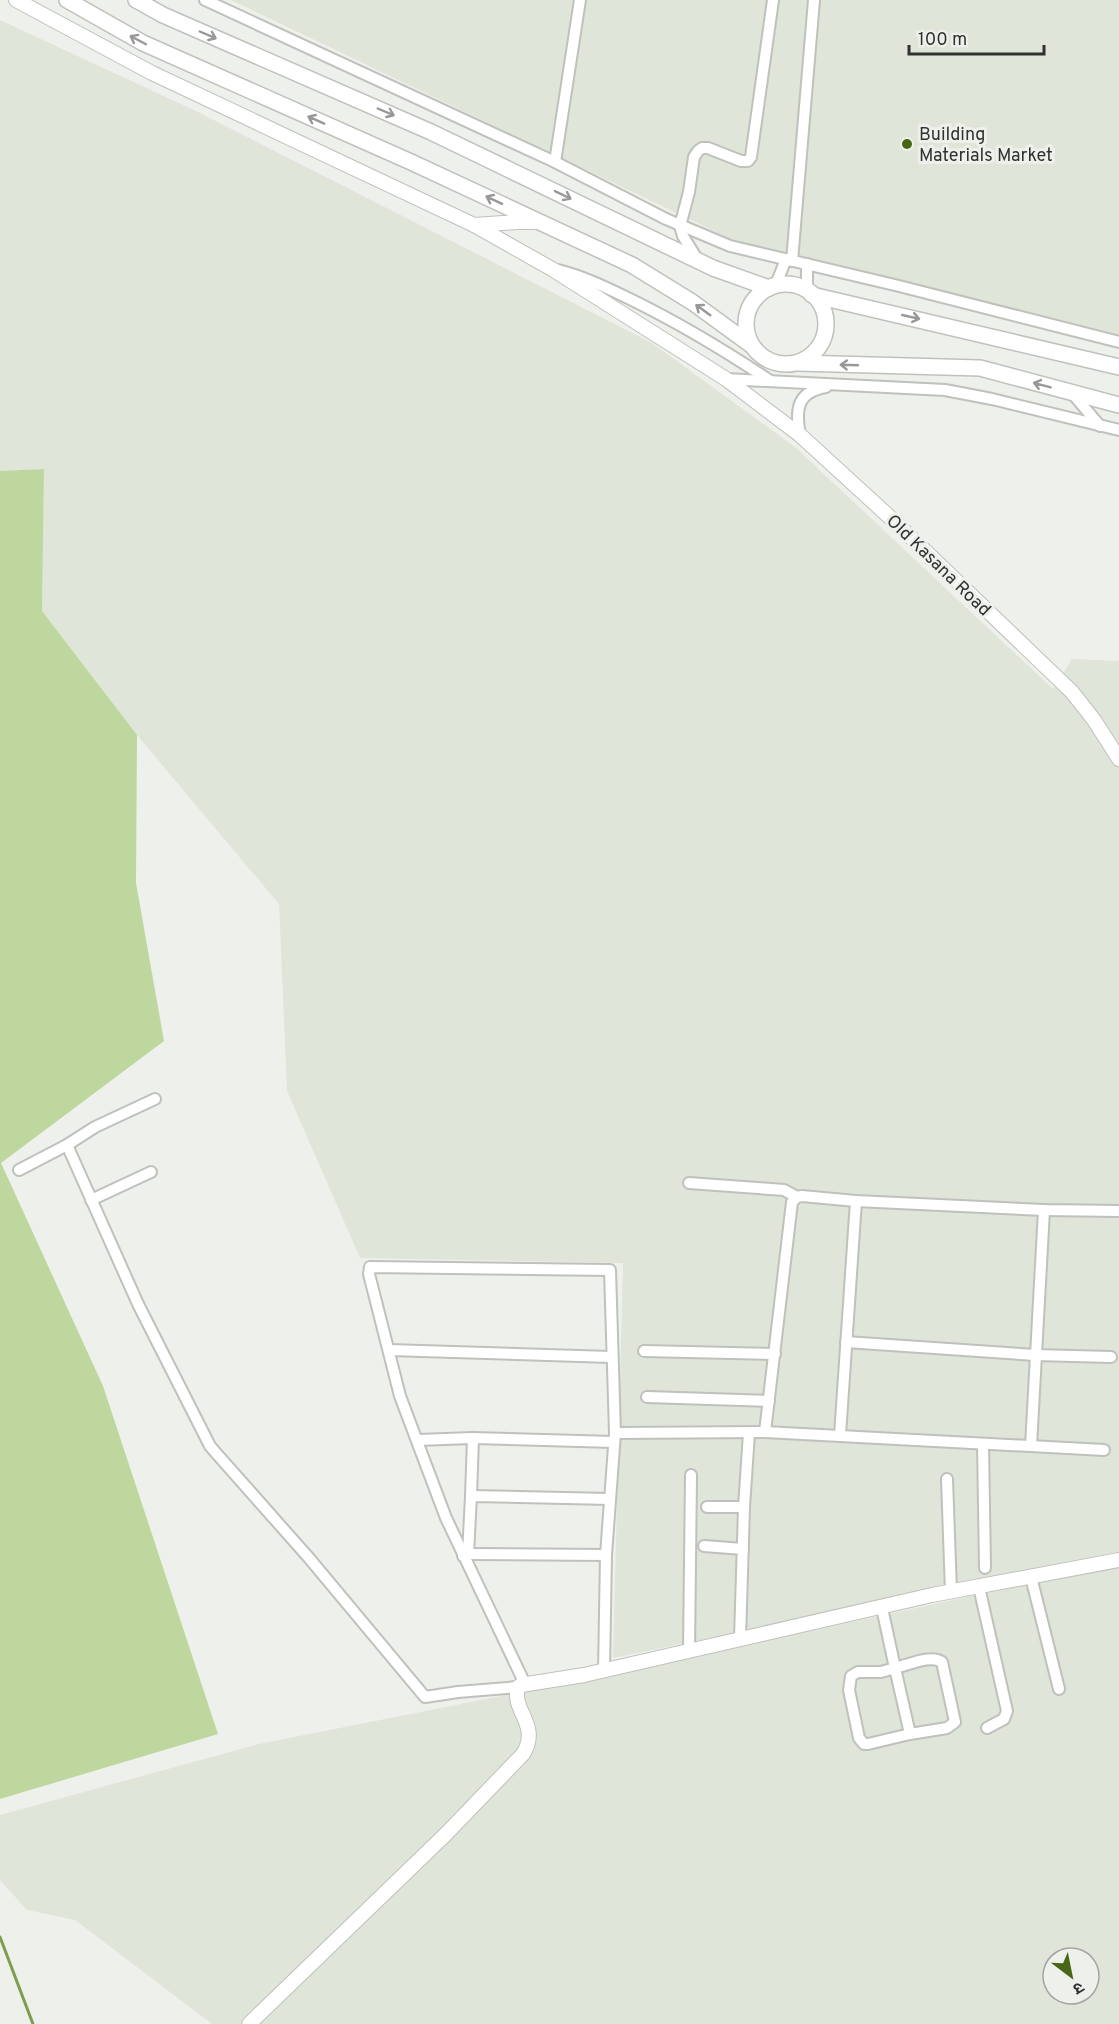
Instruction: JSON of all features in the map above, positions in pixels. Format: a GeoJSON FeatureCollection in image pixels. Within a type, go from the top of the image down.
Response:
{"type":"FeatureCollection","features":[{"type":"Feature","properties":{"kind":"main road"},"geometry":{"type":"LineString","coordinates":[[67,0],[143,43],[411,162],[632,265],[692,302],[751,345]]}},
{"type":"Feature","properties":{"kind":"main road"},"geometry":{"type":"LineString","coordinates":[[136,0],[163,15],[431,132],[713,268],[772,287],[790,285],[810,293],[1119,366]]}},
{"type":"Feature","properties":{"kind":"main road"},"geometry":{"type":"LineString","coordinates":[[772,287],[756,298],[747,312],[746,334],[756,352],[777,364],[980,368],[1119,405]]}},
{"type":"Feature","properties":{"kind":"main road"},"geometry":{"type":"LineString","coordinates":[[798,363],[818,349],[825,332],[824,312],[818,300],[810,293]]}},
{"type":"Feature","properties":{"kind":"street","name":"Old Kasana Road"},"geometry":{"type":"LineString","coordinates":[[16,0],[152,73],[474,225],[552,269],[726,379],[800,435],[895,522],[1072,692],[1094,720],[1119,759]]}},
{"type":"Feature","properties":{"kind":"street"},"geometry":{"type":"LineString","coordinates":[[205,0],[555,162],[680,226],[730,246],[1119,342]]}},
{"type":"Feature","properties":{"kind":"street"},"geometry":{"type":"LineString","coordinates":[[555,162],[579,0]]}},
{"type":"Feature","properties":{"kind":"street"},"geometry":{"type":"LineString","coordinates":[[697,260],[680,226],[689,192],[694,157],[702,148],[715,150],[741,161],[748,161],[751,157],[773,0]]}},
{"type":"Feature","properties":{"kind":"street"},"geometry":{"type":"LineString","coordinates":[[772,287],[789,260],[814,0]]}},
{"type":"Feature","properties":{"kind":"street"},"geometry":{"type":"LineString","coordinates":[[474,225],[541,222]]}},
{"type":"Feature","properties":{"kind":"street"},"geometry":{"type":"LineString","coordinates":[[807,264],[810,293]]}},
{"type":"Feature","properties":{"kind":"street"},"geometry":{"type":"LineString","coordinates":[[552,269],[580,277],[670,318],[770,380]]}},
{"type":"Feature","properties":{"kind":"street"},"geometry":{"type":"LineString","coordinates":[[726,379],[945,390],[1119,430]]}},
{"type":"Feature","properties":{"kind":"street"},"geometry":{"type":"LineString","coordinates":[[800,435],[798,407],[805,395],[816,389],[838,385]]}},
{"type":"Feature","properties":{"kind":"street"},"geometry":{"type":"LineString","coordinates":[[1072,393],[1100,426]]}},
{"type":"Feature","properties":{"kind":"street"},"geometry":{"type":"LineString","coordinates":[[19,1170],[67,1145],[95,1127],[155,1099]]}},
{"type":"Feature","properties":{"kind":"street"},"geometry":{"type":"LineString","coordinates":[[67,1145],[138,1304],[210,1446],[309,1558],[425,1697],[467,1690],[521,1686],[604,1671],[951,1592],[1119,1560]]}},
{"type":"Feature","properties":{"kind":"street"},"geometry":{"type":"LineString","coordinates":[[91,1200],[152,1172]]}},
{"type":"Feature","properties":{"kind":"street"},"geometry":{"type":"LineString","coordinates":[[689,1184],[784,1190],[797,1197],[856,1201],[1119,1211]]}},
{"type":"Feature","properties":{"kind":"street"},"geometry":{"type":"LineString","coordinates":[[765,1432],[791,1207],[797,1197]]}},
{"type":"Feature","properties":{"kind":"street"},"geometry":{"type":"LineString","coordinates":[[840,1435],[856,1201]]}},
{"type":"Feature","properties":{"kind":"street"},"geometry":{"type":"LineString","coordinates":[[1031,1446],[1044,1209]]}},
{"type":"Feature","properties":{"kind":"street"},"geometry":{"type":"LineString","coordinates":[[521,1686],[466,1555],[446,1518],[400,1396],[369,1274],[370,1267],[610,1270],[614,1438],[606,1555],[604,1671]]}},
{"type":"Feature","properties":{"kind":"street"},"geometry":{"type":"LineString","coordinates":[[846,1342],[1035,1355],[1111,1357]]}},
{"type":"Feature","properties":{"kind":"street"},"geometry":{"type":"LineString","coordinates":[[388,1350],[611,1357]]}},
{"type":"Feature","properties":{"kind":"street"},"geometry":{"type":"LineString","coordinates":[[644,1351],[775,1354]]}},
{"type":"Feature","properties":{"kind":"street"},"geometry":{"type":"LineString","coordinates":[[647,1397],[769,1401]]}},
{"type":"Feature","properties":{"kind":"street"},"geometry":{"type":"LineString","coordinates":[[417,1440],[614,1438],[765,1432],[1104,1450]]}},
{"type":"Feature","properties":{"kind":"street"},"geometry":{"type":"LineString","coordinates":[[740,1639],[742,1549],[749,1433]]}},
{"type":"Feature","properties":{"kind":"street"},"geometry":{"type":"LineString","coordinates":[[466,1555],[473,1438]]}},
{"type":"Feature","properties":{"kind":"street"},"geometry":{"type":"LineString","coordinates":[[983,1444],[985,1568]]}},
{"type":"Feature","properties":{"kind":"street"},"geometry":{"type":"LineString","coordinates":[[690,1651],[691,1475]]}},
{"type":"Feature","properties":{"kind":"street"},"geometry":{"type":"LineString","coordinates":[[947,1479],[951,1592]]}},
{"type":"Feature","properties":{"kind":"street"},"geometry":{"type":"LineString","coordinates":[[471,1496],[610,1499]]}},
{"type":"Feature","properties":{"kind":"street"},"geometry":{"type":"LineString","coordinates":[[707,1507],[744,1507]]}},
{"type":"Feature","properties":{"kind":"street"},"geometry":{"type":"LineString","coordinates":[[704,1546],[742,1549]]}},
{"type":"Feature","properties":{"kind":"street"},"geometry":{"type":"LineString","coordinates":[[466,1555],[606,1555]]}},
{"type":"Feature","properties":{"kind":"street"},"geometry":{"type":"LineString","coordinates":[[1031,1577],[1059,1689]]}},
{"type":"Feature","properties":{"kind":"street"},"geometry":{"type":"LineString","coordinates":[[979,1587],[1007,1711],[1004,1719],[987,1728]]}},
{"type":"Feature","properties":{"kind":"street"},"geometry":{"type":"LineString","coordinates":[[882,1608],[910,1734]]}},
{"type":"Feature","properties":{"kind":"street"},"geometry":{"type":"LineString","coordinates":[[936,1658],[942,1662],[955,1722],[947,1728],[864,1744],[860,1738],[849,1690],[851,1676],[858,1672],[881,1672],[895,1668],[936,1658]]}},
{"type":"Feature","properties":{"kind":"street"},"geometry":{"type":"LineString","coordinates":[[249,2024],[446,1834],[523,1754],[528,1747],[530,1733],[516,1695],[521,1686]]}},
{"type":"Feature","properties":{"kind":"shaded area"},"geometry":{"type":"Polygon","coordinates":[[[231,0],[1119,0],[1119,344],[733,240],[231,0]]]}},
{"type":"Feature","properties":{"kind":"shaded area"},"geometry":{"type":"Polygon","coordinates":[[[0,20],[196,111],[652,343],[795,447],[1053,689],[1072,659],[1119,661],[1119,1554],[613,1658],[623,1263],[360,1258],[287,1091],[279,904],[137,735],[42,611],[44,469],[0,471],[0,20]]]}},
{"type":"Feature","properties":{"kind":"shaded area"},"geometry":{"type":"Polygon","coordinates":[[[1119,1568],[1119,2024],[212,2024],[75,1920],[27,1910],[0,1880],[0,1815],[259,1744],[613,1674],[1026,1584],[1119,1568]]]}},
{"type":"Feature","properties":{"kind":"green space"},"geometry":{"type":"Polygon","coordinates":[[[44,469],[42,611],[137,735],[136,883],[164,1041],[1,1163],[103,1386],[218,1734],[0,1799],[0,471],[44,469]]]}},
{"type":"Feature","properties":{"kind":"waterway"},"geometry":{"type":"LineString","coordinates":[[0,1937],[33,2024]]}},
{"type":"Feature","properties":{"kind":"place","name":"Building Materials Market"},"geometry":{"type":"Point","coordinates":[907,144]}}]}
